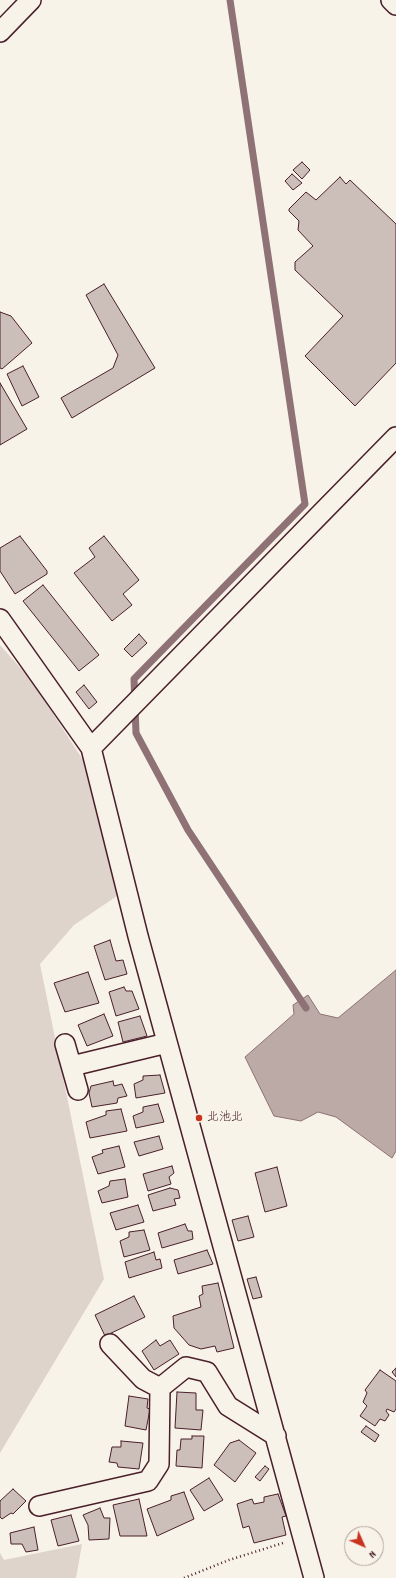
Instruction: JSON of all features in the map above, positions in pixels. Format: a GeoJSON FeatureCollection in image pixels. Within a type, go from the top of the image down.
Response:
{"type":"FeatureCollection","features":[{"type":"Feature","properties":{"kind":"street"},"geometry":{"type":"LineString","coordinates":[[0,32],[31,0]]}},
{"type":"Feature","properties":{"kind":"street"},"geometry":{"type":"LineString","coordinates":[[391,0],[396,5]]}},
{"type":"Feature","properties":{"kind":"street"},"geometry":{"type":"LineString","coordinates":[[91,748],[396,437]]}},
{"type":"Feature","properties":{"kind":"street"},"geometry":{"type":"LineString","coordinates":[[0,619],[91,748],[138,936],[314,1578]]}},
{"type":"Feature","properties":{"kind":"street"},"geometry":{"type":"LineString","coordinates":[[72,1066],[167,1043]]}},
{"type":"Feature","properties":{"kind":"street"},"geometry":{"type":"LineString","coordinates":[[65,1044],[78,1090]]}},
{"type":"Feature","properties":{"kind":"street"},"geometry":{"type":"LineString","coordinates":[[110,1344],[142,1379],[160,1388]]}},
{"type":"Feature","properties":{"kind":"street"},"geometry":{"type":"LineString","coordinates":[[160,1388],[186,1367],[207,1372],[228,1406],[276,1436]]}},
{"type":"Feature","properties":{"kind":"street"},"geometry":{"type":"LineString","coordinates":[[39,1506],[148,1481],[159,1464],[160,1388]]}},
{"type":"Feature","properties":{"kind":"path"},"geometry":{"type":"LineString","coordinates":[[184,1578],[229,1560],[304,1537]]}},
{"type":"Feature","properties":{"kind":"shaded area"},"geometry":{"type":"Polygon","coordinates":[[[0,645],[31,680],[83,760],[117,896],[74,925],[40,964],[104,1279],[0,1453],[0,645]]]}},
{"type":"Feature","properties":{"kind":"shaded area"},"geometry":{"type":"Polygon","coordinates":[[[396,970],[396,1151],[392,1158],[336,1117],[318,1112],[301,1121],[274,1116],[245,1057],[294,1014],[293,1005],[308,995],[320,1014],[338,1018],[396,970]]]}},
{"type":"Feature","properties":{"kind":"shaded area"},"geometry":{"type":"Polygon","coordinates":[[[82,1544],[76,1578],[0,1578],[0,1553],[4,1560],[82,1544]]]}},
{"type":"Feature","properties":{"kind":"building"},"geometry":{"type":"Polygon","coordinates":[[[302,162],[310,170],[302,179],[293,170],[302,162]]]}},
{"type":"Feature","properties":{"kind":"building"},"geometry":{"type":"Polygon","coordinates":[[[292,174],[302,183],[293,190],[285,181],[292,174]]]}},
{"type":"Feature","properties":{"kind":"building"},"geometry":{"type":"Polygon","coordinates":[[[340,177],[346,184],[350,180],[396,224],[396,363],[355,406],[305,356],[343,316],[295,270],[295,262],[313,246],[298,230],[299,221],[289,211],[289,209],[306,192],[316,200],[340,177]]]}},
{"type":"Feature","properties":{"kind":"building"},"geometry":{"type":"Polygon","coordinates":[[[104,284],[155,368],[72,418],[61,398],[113,368],[118,355],[86,295],[104,284]]]}},
{"type":"Feature","properties":{"kind":"building"},"geometry":{"type":"Polygon","coordinates":[[[0,312],[11,316],[32,343],[2,369],[0,368],[0,312]]]}},
{"type":"Feature","properties":{"kind":"building"},"geometry":{"type":"Polygon","coordinates":[[[23,366],[39,397],[22,406],[7,374],[23,366]]]}},
{"type":"Feature","properties":{"kind":"building"},"geometry":{"type":"Polygon","coordinates":[[[0,383],[27,429],[0,445],[0,383]]]}},
{"type":"Feature","properties":{"kind":"building"},"geometry":{"type":"Polygon","coordinates":[[[20,536],[47,571],[47,574],[15,594],[0,571],[0,548],[20,536]]]}},
{"type":"Feature","properties":{"kind":"building"},"geometry":{"type":"Polygon","coordinates":[[[104,536],[139,580],[123,594],[132,605],[112,621],[74,573],[95,557],[89,548],[104,536]]]}},
{"type":"Feature","properties":{"kind":"building"},"geometry":{"type":"Polygon","coordinates":[[[43,585],[99,655],[79,671],[23,601],[43,585]]]}},
{"type":"Feature","properties":{"kind":"building"},"geometry":{"type":"Polygon","coordinates":[[[139,634],[147,643],[132,657],[124,649],[139,634]]]}},
{"type":"Feature","properties":{"kind":"building"},"geometry":{"type":"Polygon","coordinates":[[[84,685],[97,702],[89,709],[76,692],[84,685]]]}},
{"type":"Feature","properties":{"kind":"building"},"geometry":{"type":"Polygon","coordinates":[[[110,940],[116,961],[123,960],[127,974],[105,980],[94,946],[110,940]]]}},
{"type":"Feature","properties":{"kind":"building"},"geometry":{"type":"Polygon","coordinates":[[[88,972],[99,1003],[65,1012],[54,983],[88,972]]]}},
{"type":"Feature","properties":{"kind":"building"},"geometry":{"type":"Polygon","coordinates":[[[124,987],[126,991],[132,991],[139,1009],[116,1016],[109,992],[124,987]]]}},
{"type":"Feature","properties":{"kind":"building"},"geometry":{"type":"Polygon","coordinates":[[[104,1014],[113,1036],[87,1046],[78,1025],[104,1014]]]}},
{"type":"Feature","properties":{"kind":"building"},"geometry":{"type":"Polygon","coordinates":[[[140,1016],[147,1036],[123,1042],[118,1022],[140,1016]]]}},
{"type":"Feature","properties":{"kind":"building"},"geometry":{"type":"Polygon","coordinates":[[[160,1075],[165,1093],[136,1098],[134,1084],[143,1080],[143,1076],[160,1075]]]}},
{"type":"Feature","properties":{"kind":"building"},"geometry":{"type":"Polygon","coordinates":[[[113,1081],[114,1086],[122,1084],[127,1096],[118,1098],[117,1103],[92,1107],[89,1093],[91,1086],[113,1081]]]}},
{"type":"Feature","properties":{"kind":"building"},"geometry":{"type":"Polygon","coordinates":[[[158,1104],[164,1122],[136,1128],[133,1116],[143,1112],[143,1107],[158,1104]]]}},
{"type":"Feature","properties":{"kind":"building"},"geometry":{"type":"Polygon","coordinates":[[[121,1109],[127,1131],[90,1138],[86,1122],[106,1115],[106,1111],[121,1109]]]}},
{"type":"Feature","properties":{"kind":"building"},"geometry":{"type":"Polygon","coordinates":[[[159,1136],[163,1149],[139,1156],[134,1142],[159,1136]]]}},
{"type":"Feature","properties":{"kind":"building"},"geometry":{"type":"Polygon","coordinates":[[[119,1146],[125,1167],[98,1174],[92,1157],[103,1153],[102,1150],[119,1146]]]}},
{"type":"Feature","properties":{"kind":"building"},"geometry":{"type":"Polygon","coordinates":[[[172,1166],[174,1173],[169,1177],[171,1184],[148,1191],[143,1174],[172,1166]]]}},
{"type":"Feature","properties":{"kind":"building"},"geometry":{"type":"Polygon","coordinates":[[[277,1167],[287,1206],[265,1212],[255,1173],[277,1167]]]}},
{"type":"Feature","properties":{"kind":"building"},"geometry":{"type":"Polygon","coordinates":[[[125,1179],[128,1197],[102,1203],[98,1191],[109,1186],[110,1181],[125,1179]]]}},
{"type":"Feature","properties":{"kind":"building"},"geometry":{"type":"Polygon","coordinates":[[[170,1188],[178,1190],[180,1198],[174,1199],[176,1205],[153,1211],[148,1195],[170,1188]]]}},
{"type":"Feature","properties":{"kind":"building"},"geometry":{"type":"Polygon","coordinates":[[[138,1205],[144,1222],[116,1230],[110,1213],[138,1205]]]}},
{"type":"Feature","properties":{"kind":"building"},"geometry":{"type":"Polygon","coordinates":[[[248,1216],[254,1237],[238,1241],[232,1220],[248,1216]]]}},
{"type":"Feature","properties":{"kind":"building"},"geometry":{"type":"Polygon","coordinates":[[[185,1224],[188,1231],[192,1231],[193,1239],[162,1248],[158,1233],[185,1224]]]}},
{"type":"Feature","properties":{"kind":"building"},"geometry":{"type":"Polygon","coordinates":[[[144,1230],[150,1250],[124,1257],[120,1241],[129,1237],[129,1232],[144,1230]]]}},
{"type":"Feature","properties":{"kind":"building"},"geometry":{"type":"Polygon","coordinates":[[[207,1250],[213,1264],[178,1274],[174,1260],[207,1250]]]}},
{"type":"Feature","properties":{"kind":"building"},"geometry":{"type":"Polygon","coordinates":[[[154,1252],[156,1260],[160,1259],[162,1268],[129,1278],[125,1262],[154,1252]]]}},
{"type":"Feature","properties":{"kind":"building"},"geometry":{"type":"Polygon","coordinates":[[[256,1277],[262,1297],[253,1299],[247,1279],[256,1277]]]}},
{"type":"Feature","properties":{"kind":"building"},"geometry":{"type":"Polygon","coordinates":[[[218,1283],[234,1348],[217,1352],[215,1346],[201,1349],[189,1345],[174,1328],[173,1316],[201,1307],[199,1296],[203,1294],[202,1286],[218,1283]]]}},
{"type":"Feature","properties":{"kind":"building"},"geometry":{"type":"Polygon","coordinates":[[[134,1296],[145,1317],[105,1336],[95,1315],[134,1296]]]}},
{"type":"Feature","properties":{"kind":"building"},"geometry":{"type":"Polygon","coordinates":[[[156,1340],[160,1346],[170,1340],[179,1354],[154,1370],[142,1351],[156,1340]]]}},
{"type":"Feature","properties":{"kind":"building"},"geometry":{"type":"Polygon","coordinates":[[[396,1368],[396,1377],[392,1372],[396,1368]]]}},
{"type":"Feature","properties":{"kind":"building"},"geometry":{"type":"Polygon","coordinates":[[[380,1370],[396,1381],[396,1409],[394,1412],[387,1409],[386,1411],[389,1415],[385,1421],[380,1419],[375,1426],[360,1416],[367,1406],[363,1402],[367,1393],[365,1390],[380,1370]]]}},
{"type":"Feature","properties":{"kind":"building"},"geometry":{"type":"Polygon","coordinates":[[[177,1392],[196,1393],[196,1410],[203,1410],[201,1430],[175,1428],[177,1392]]]}},
{"type":"Feature","properties":{"kind":"building"},"geometry":{"type":"Polygon","coordinates":[[[129,1396],[148,1399],[147,1408],[150,1409],[146,1430],[125,1426],[129,1396]]]}},
{"type":"Feature","properties":{"kind":"building"},"geometry":{"type":"Polygon","coordinates":[[[366,1426],[379,1435],[375,1442],[361,1432],[366,1426]]]}},
{"type":"Feature","properties":{"kind":"building"},"geometry":{"type":"Polygon","coordinates":[[[192,1436],[204,1436],[202,1468],[176,1466],[177,1450],[180,1450],[181,1439],[192,1439],[192,1436]]]}},
{"type":"Feature","properties":{"kind":"building"},"geometry":{"type":"Polygon","coordinates":[[[239,1440],[256,1453],[235,1482],[214,1465],[230,1443],[239,1440]]]}},
{"type":"Feature","properties":{"kind":"building"},"geometry":{"type":"Polygon","coordinates":[[[121,1441],[143,1443],[139,1469],[118,1467],[117,1463],[109,1462],[112,1447],[121,1447],[121,1441]]]}},
{"type":"Feature","properties":{"kind":"building"},"geometry":{"type":"Polygon","coordinates":[[[265,1466],[269,1469],[260,1481],[255,1477],[265,1466]]]}},
{"type":"Feature","properties":{"kind":"building"},"geometry":{"type":"Polygon","coordinates":[[[209,1478],[223,1500],[204,1511],[190,1490],[209,1478]]]}},
{"type":"Feature","properties":{"kind":"building"},"geometry":{"type":"Polygon","coordinates":[[[13,1489],[26,1501],[13,1514],[11,1513],[2,1519],[0,1517],[0,1501],[13,1489]]]}},
{"type":"Feature","properties":{"kind":"building"},"geometry":{"type":"Polygon","coordinates":[[[184,1492],[194,1519],[157,1536],[147,1509],[171,1500],[171,1496],[184,1492]]]}},
{"type":"Feature","properties":{"kind":"building"},"geometry":{"type":"Polygon","coordinates":[[[278,1494],[286,1516],[282,1517],[286,1535],[254,1543],[249,1526],[243,1528],[237,1504],[252,1499],[254,1504],[264,1502],[264,1497],[278,1494]]]}},
{"type":"Feature","properties":{"kind":"building"},"geometry":{"type":"Polygon","coordinates":[[[139,1499],[147,1536],[120,1536],[113,1505],[139,1499]]]}},
{"type":"Feature","properties":{"kind":"building"},"geometry":{"type":"Polygon","coordinates":[[[100,1508],[104,1518],[110,1518],[109,1539],[89,1540],[88,1525],[83,1515],[100,1508]]]}},
{"type":"Feature","properties":{"kind":"building"},"geometry":{"type":"Polygon","coordinates":[[[71,1515],[79,1541],[58,1546],[51,1520],[71,1515]]]}},
{"type":"Feature","properties":{"kind":"building"},"geometry":{"type":"Polygon","coordinates":[[[34,1527],[38,1550],[26,1552],[22,1544],[11,1544],[10,1533],[34,1527]]]}},
{"type":"Feature","properties":{"kind":"waterway"},"geometry":{"type":"LineString","coordinates":[[230,0],[305,504],[134,679],[136,733],[188,830],[306,1008]]}},
{"type":"Feature","properties":{"kind":"place","name":"北池北"},"geometry":{"type":"Point","coordinates":[199,1118]}}]}
